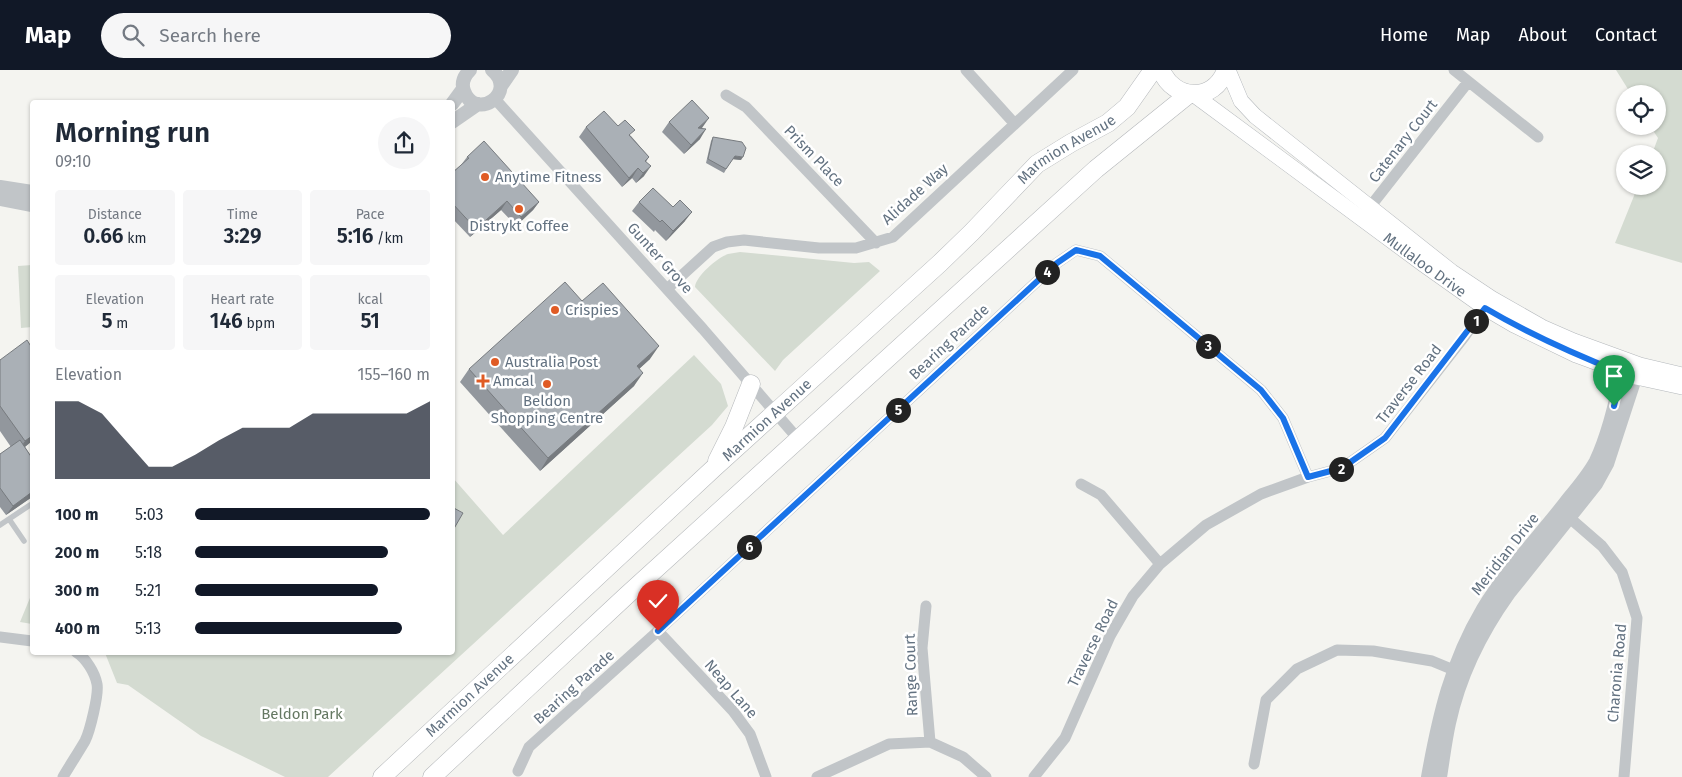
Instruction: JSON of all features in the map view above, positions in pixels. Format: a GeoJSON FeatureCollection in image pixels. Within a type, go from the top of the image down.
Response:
{"type":"FeatureCollection","features":[{"type":"Feature","properties":{"kind":"highway","name":"Marmion Avenue"},"geometry":{"type":"LineString","coordinates":[[382,777],[714,468],[940,263],[1038,164],[1108,123],[1127,107],[1154,70]]}},
{"type":"Feature","properties":{"kind":"highway"},"geometry":{"type":"LineString","coordinates":[[1161,70],[1168,83],[1191,94]]}},
{"type":"Feature","properties":{"kind":"highway","name":"Marmion Avenue"},"geometry":{"type":"LineString","coordinates":[[432,777],[444,770],[626,596],[1096,168],[1191,94],[1211,90],[1218,84],[1227,70]]}},
{"type":"Feature","properties":{"kind":"highway"},"geometry":{"type":"LineString","coordinates":[[714,468],[734,427],[751,384]]}},
{"type":"Feature","properties":{"kind":"main road","name":"Mullaloo Drive"},"geometry":{"type":"LineString","coordinates":[[1227,70],[1241,101],[1254,116],[1365,213]]}},
{"type":"Feature","properties":{"kind":"main road","name":"Mullaloo Drive"},"geometry":{"type":"LineString","coordinates":[[1191,94],[1452,272],[1488,303],[1631,369],[1682,387]]}},
{"type":"Feature","properties":{"kind":"main road","name":"Mullaloo Drive"},"geometry":{"type":"LineString","coordinates":[[1631,369],[1682,375]]}},
{"type":"Feature","properties":{"kind":"street"},"geometry":{"type":"LineString","coordinates":[[455,100],[463,89],[464,78],[469,70]]}},
{"type":"Feature","properties":{"kind":"street"},"geometry":{"type":"LineString","coordinates":[[492,70],[498,76],[498,92]]}},
{"type":"Feature","properties":{"kind":"street"},"geometry":{"type":"LineString","coordinates":[[463,89],[468,99],[478,104],[487,104],[498,92],[512,70]]}},
{"type":"Feature","properties":{"kind":"street"},"geometry":{"type":"LineString","coordinates":[[966,70],[1014,123]]}},
{"type":"Feature","properties":{"kind":"street","name":"Alidade Way"},"geometry":{"type":"LineString","coordinates":[[666,289],[714,246],[727,242],[744,240],[819,248],[856,248],[893,237],[1073,70]]}},
{"type":"Feature","properties":{"kind":"street"},"geometry":{"type":"LineString","coordinates":[[1454,70],[1538,137]]}},
{"type":"Feature","properties":{"kind":"street","name":"Catenary Court"},"geometry":{"type":"LineString","coordinates":[[1365,213],[1468,82]]}},
{"type":"Feature","properties":{"kind":"street","name":"Gunter Grove"},"geometry":{"type":"LineString","coordinates":[[498,92],[666,289],[799,440]]}},
{"type":"Feature","properties":{"kind":"street","name":"Prism Place"},"geometry":{"type":"LineString","coordinates":[[726,95],[746,107],[876,243]]}},
{"type":"Feature","properties":{"kind":"street"},"geometry":{"type":"LineString","coordinates":[[455,120],[478,104]]}},
{"type":"Feature","properties":{"kind":"street"},"geometry":{"type":"LineString","coordinates":[[0,187],[30,192]]}},
{"type":"Feature","properties":{"kind":"street"},"geometry":{"type":"LineString","coordinates":[[0,199],[30,205]]}},
{"type":"Feature","properties":{"kind":"street","name":"Bearing Parade"},"geometry":{"type":"LineString","coordinates":[[518,771],[529,747],[658,631],[1057,263],[1076,250],[1100,256],[1261,390],[1283,418],[1308,477]]}},
{"type":"Feature","properties":{"kind":"street","name":"Traverse Road"},"geometry":{"type":"LineString","coordinates":[[1034,777],[1065,738],[1110,636],[1133,596],[1160,564],[1206,525],[1262,494],[1308,477],[1342,468],[1385,438],[1488,303]]}},
{"type":"Feature","properties":{"kind":"street","name":"Meridian Drive"},"geometry":{"type":"LineString","coordinates":[[1428,777],[1442,704],[1459,673],[1495,612],[1565,514],[1596,484],[1607,464],[1631,369]]}},
{"type":"Feature","properties":{"kind":"street"},"geometry":{"type":"LineString","coordinates":[[1081,484],[1101,495],[1160,564]]}},
{"type":"Feature","properties":{"kind":"street","name":"Charonia Road"},"geometry":{"type":"LineString","coordinates":[[1565,514],[1602,546],[1622,572],[1637,618],[1624,777]]}},
{"type":"Feature","properties":{"kind":"street","name":"Range Court"},"geometry":{"type":"LineString","coordinates":[[926,606],[922,648],[930,742]]}},
{"type":"Feature","properties":{"kind":"street","name":"Neap Lane"},"geometry":{"type":"LineString","coordinates":[[658,631],[732,711],[750,734],[766,777]]}},
{"type":"Feature","properties":{"kind":"street"},"geometry":{"type":"LineString","coordinates":[[0,637],[30,641]]}},
{"type":"Feature","properties":{"kind":"street"},"geometry":{"type":"LineString","coordinates":[[1254,764],[1266,700],[1297,669],[1337,650],[1374,651],[1432,662],[1459,673]]}},
{"type":"Feature","properties":{"kind":"street"},"geometry":{"type":"LineString","coordinates":[[63,777],[86,739],[95,706],[97,684],[91,669],[81,655]]}},
{"type":"Feature","properties":{"kind":"street","name":"Meridian Drive"},"geometry":{"type":"LineString","coordinates":[[1440,777],[1459,673]]}},
{"type":"Feature","properties":{"kind":"street"},"geometry":{"type":"LineString","coordinates":[[817,777],[889,744],[930,742],[963,757],[986,777]]}},
{"type":"Feature","properties":{"kind":"lane"},"geometry":{"type":"LineString","coordinates":[[0,525],[30,505]]}},
{"type":"Feature","properties":{"kind":"lane"},"geometry":{"type":"LineString","coordinates":[[9,519],[24,540]]}},
{"type":"Feature","properties":{"kind":"green space"},"geometry":{"type":"Polygon","coordinates":[[[1616,70],[1682,70],[1682,263],[1615,243],[1634,195],[1666,195],[1666,145],[1655,145],[1658,138],[1656,135],[1666,135],[1666,85],[1625,85],[1616,70]]]}},
{"type":"Feature","properties":{"kind":"green space"},"geometry":{"type":"Polygon","coordinates":[[[740,252],[854,263],[869,262],[880,271],[783,360],[775,371],[695,287],[699,278],[713,263],[723,256],[740,252]]]}},
{"type":"Feature","properties":{"kind":"green space"},"geometry":{"type":"Polygon","coordinates":[[[30,265],[30,327],[21,328],[18,266],[30,265]]]}},
{"type":"Feature","properties":{"kind":"green space","name":"Beldon Park"},"geometry":{"type":"Polygon","coordinates":[[[694,355],[721,384],[728,406],[712,425],[328,777],[285,777],[201,736],[128,685],[117,683],[106,655],[455,655],[455,480],[503,535],[694,355]]]}},
{"type":"Feature","properties":{"kind":"green space"},"geometry":{"type":"Polygon","coordinates":[[[30,598],[30,624],[20,622],[30,598]]]}},
{"type":"Feature","properties":{"kind":"building"},"geometry":{"type":"Polygon","coordinates":[[[692,100],[709,118],[698,128],[706,129],[691,145],[669,122],[692,100]]]}},
{"type":"Feature","properties":{"kind":"building"},"geometry":{"type":"Polygon","coordinates":[[[604,111],[618,126],[625,120],[635,130],[629,135],[649,157],[645,161],[651,166],[643,173],[638,168],[629,178],[586,127],[604,111]]]}},
{"type":"Feature","properties":{"kind":"building"},"geometry":{"type":"Polygon","coordinates":[[[713,137],[742,142],[746,148],[743,157],[735,156],[726,169],[708,159],[713,137]]]}},
{"type":"Feature","properties":{"kind":"building"},"geometry":{"type":"Polygon","coordinates":[[[484,141],[539,202],[521,217],[507,201],[476,229],[455,206],[455,170],[469,158],[467,157],[484,141]]]}},
{"type":"Feature","properties":{"kind":"building"},"geometry":{"type":"Polygon","coordinates":[[[653,188],[673,207],[680,200],[692,212],[673,231],[662,220],[660,222],[639,202],[653,188]]]}},
{"type":"Feature","properties":{"kind":"building","name":"Beldon Shopping Centre"},"geometry":{"type":"Polygon","coordinates":[[[565,282],[582,301],[603,283],[659,346],[637,366],[643,373],[548,458],[469,369],[565,282]]]}},
{"type":"Feature","properties":{"kind":"building"},"geometry":{"type":"Polygon","coordinates":[[[27,340],[30,345],[30,437],[25,441],[0,406],[0,360],[27,340]]]}},
{"type":"Feature","properties":{"kind":"building"},"geometry":{"type":"Polygon","coordinates":[[[20,440],[30,455],[30,493],[13,506],[0,488],[0,454],[20,440]]]}},
{"type":"Feature","properties":{"kind":"building"},"geometry":{"type":"Polygon","coordinates":[[[455,509],[463,513],[455,527],[455,509]]]}},
{"type":"Feature","properties":{"kind":"place","name":"Anytime Fitness"},"geometry":{"type":"Point","coordinates":[485,177]}},
{"type":"Feature","properties":{"kind":"place","name":"Distrykt Coffee"},"geometry":{"type":"Point","coordinates":[519,209]}},
{"type":"Feature","properties":{"kind":"place","name":"Crispies"},"geometry":{"type":"Point","coordinates":[555,310]}},
{"type":"Feature","properties":{"kind":"place","name":"Australia Post"},"geometry":{"type":"Point","coordinates":[495,362]}},
{"type":"Feature","properties":{"kind":"place","name":"Amcal"},"geometry":{"type":"Point","coordinates":[483,381]}},
{"type":"Feature","properties":{"kind":"place","name":"Beldon Shopping Centre"},"geometry":{"type":"Point","coordinates":[547,384]}},
{"type":"Feature","properties":{"kind":"route"},"geometry":{"type":"LineString","coordinates":[[658,631],[1057,263],[1076,250],[1100,256],[1261,390],[1283,418],[1308,477],[1342,468],[1385,438],[1485,308],[1547,342],[1622,373],[1614,406]]}}]}
